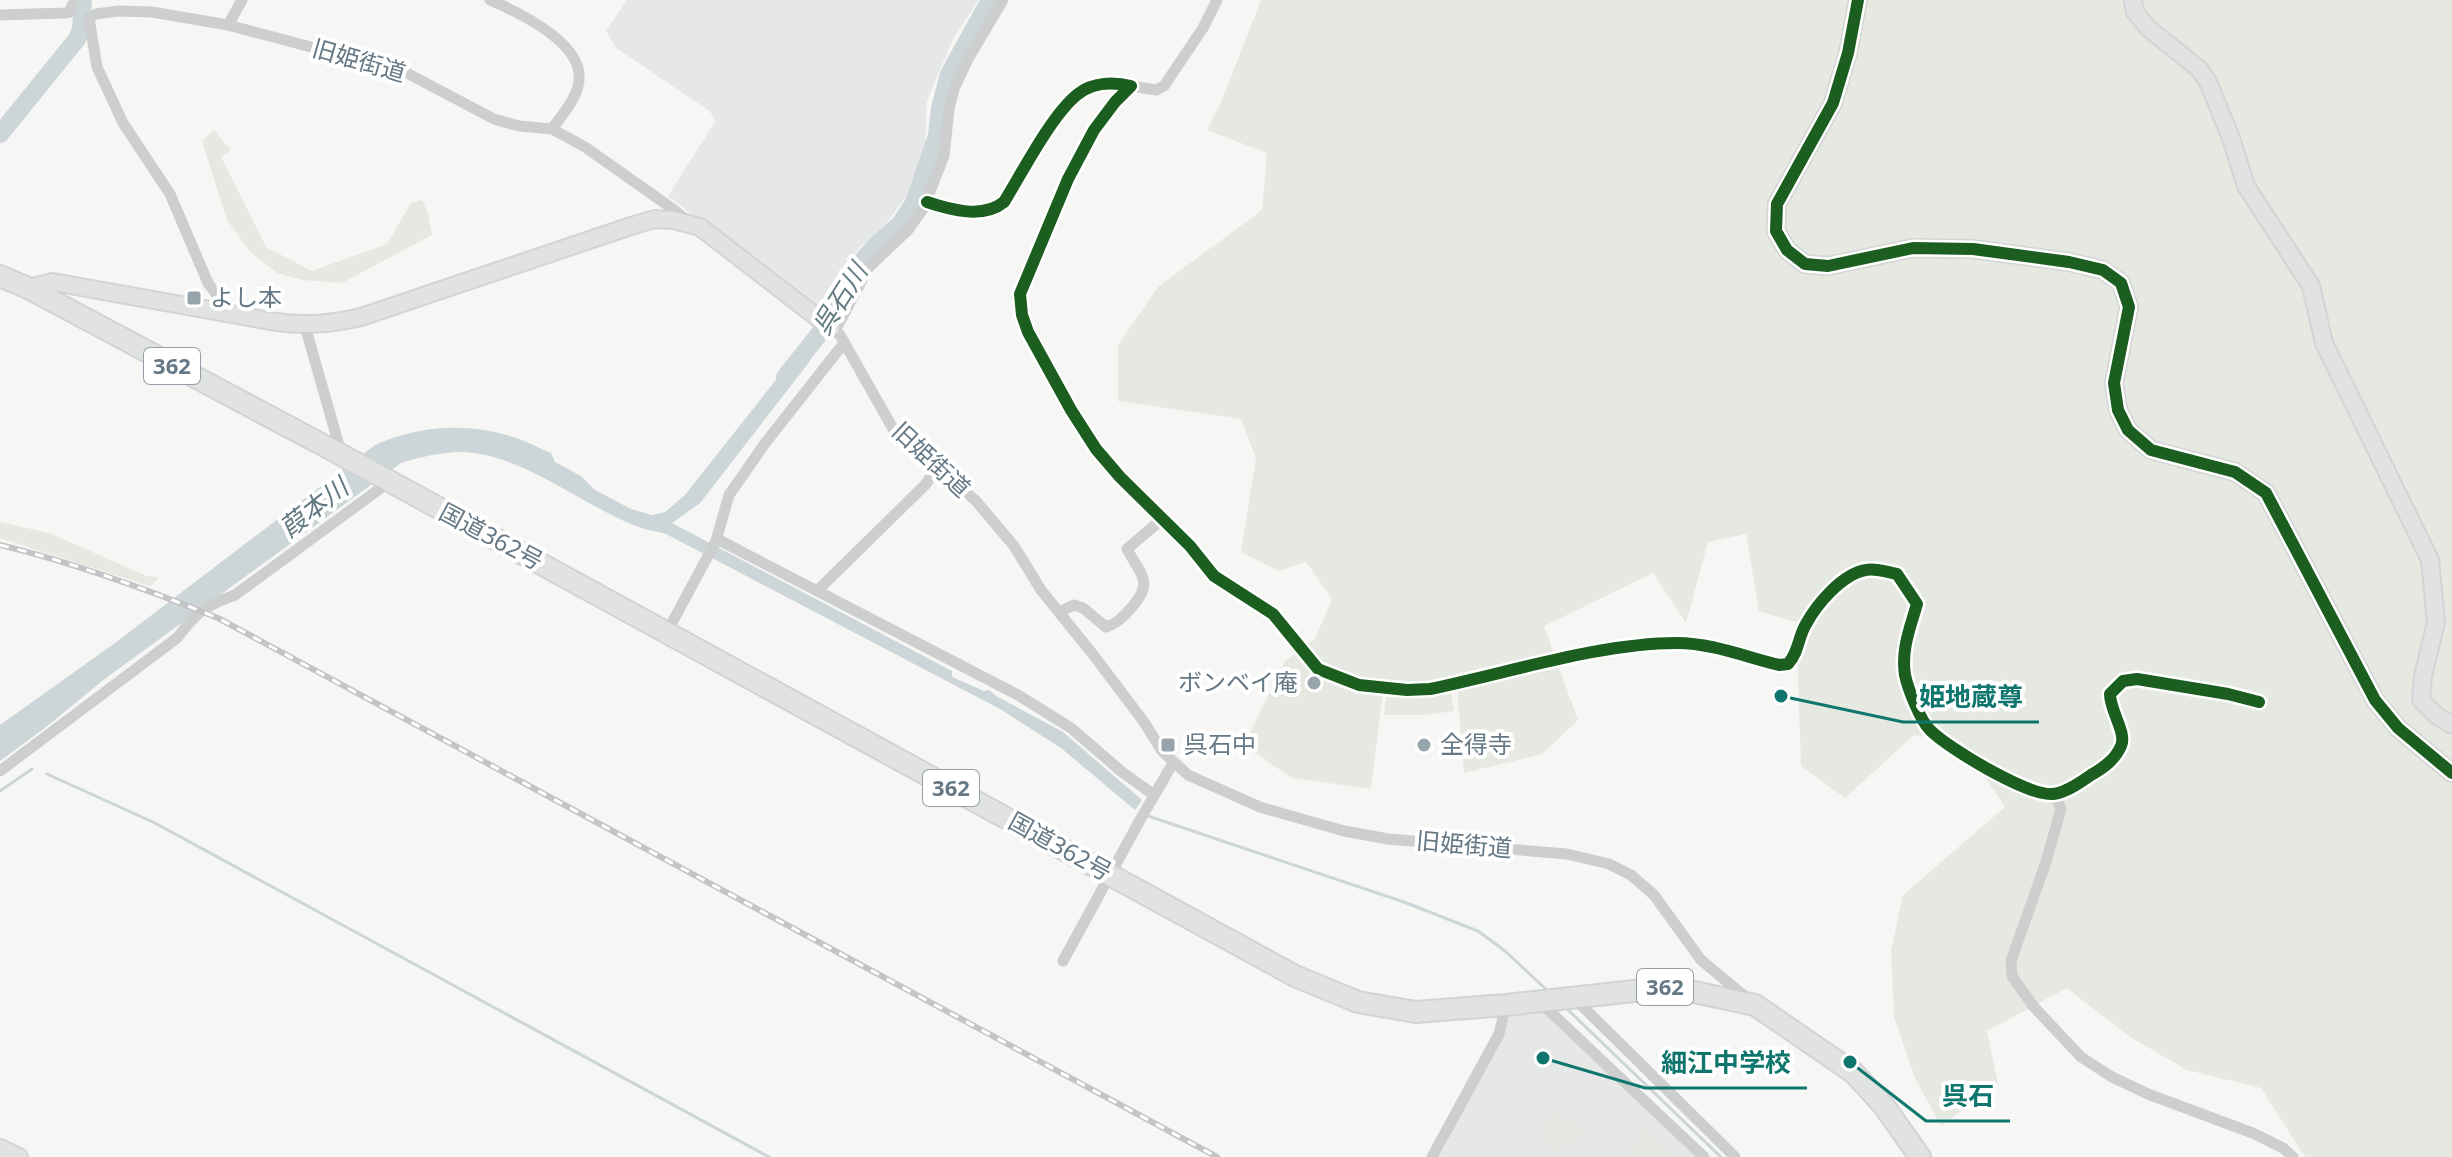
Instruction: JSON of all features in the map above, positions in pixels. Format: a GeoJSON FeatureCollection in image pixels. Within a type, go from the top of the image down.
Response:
{"type":"FeatureCollection","features":[{"type":"Feature","properties":{"kind":"highway","name":"国道362号"},"geometry":{"type":"LineString","coordinates":[[0,276],[341,455],[1295,976],[1358,1002],[1416,1012],[1671,987],[1755,1005],[1854,1073],[1884,1106],[1920,1157]]}},
{"type":"Feature","properties":{"kind":"street"},"geometry":{"type":"LineString","coordinates":[[228,25],[242,0]]}},
{"type":"Feature","properties":{"kind":"street"},"geometry":{"type":"LineString","coordinates":[[490,0],[538,24],[561,42],[579,70],[575,96],[552,129]]}},
{"type":"Feature","properties":{"kind":"street"},"geometry":{"type":"LineString","coordinates":[[828,326],[869,267],[908,230],[927,202],[944,156],[954,89],[1003,0]]}},
{"type":"Feature","properties":{"kind":"street"},"geometry":{"type":"LineString","coordinates":[[927,202],[968,211],[995,210],[1004,202],[1053,123],[1078,93],[1106,83],[1156,90],[1164,86],[1203,28],[1217,0]]}},
{"type":"Feature","properties":{"kind":"street"},"geometry":{"type":"LineString","coordinates":[[1858,0],[1848,53],[1833,103],[1777,204],[1776,231],[1787,250],[1805,264],[1828,266],[1913,248],[1973,249],[2080,264],[2103,270],[2121,283],[2129,307],[2114,383],[2118,410],[2128,430],[2151,450],[2235,472],[2266,493],[2375,700],[2398,728],[2452,773]]}},
{"type":"Feature","properties":{"kind":"street"},"geometry":{"type":"LineString","coordinates":[[2133,0],[2135,12],[2148,28],[2199,69],[2208,82],[2246,186],[2311,286],[2324,343],[2430,560],[2436,622],[2423,676],[2421,700],[2437,716],[2452,725]]}},
{"type":"Feature","properties":{"kind":"street"},"geometry":{"type":"LineString","coordinates":[[0,15],[65,13],[70,12],[72,3],[89,18],[97,67],[123,123],[170,194],[208,283],[231,314]]}},
{"type":"Feature","properties":{"kind":"street","name":"旧姫街道"},"geometry":{"type":"LineString","coordinates":[[89,18],[119,6],[228,25],[405,72],[494,119],[519,126],[552,129],[585,147],[690,224],[706,231],[840,335],[896,434],[976,501],[1014,546],[1041,590],[1104,668],[1173,763],[1196,779],[1260,807],[1344,831],[1388,839],[1567,854],[1609,864],[1631,875],[1654,895],[1701,960],[1755,1005]]}},
{"type":"Feature","properties":{"kind":"street"},"geometry":{"type":"LineString","coordinates":[[1131,86],[1115,102],[1068,179],[1020,294],[1022,315],[1028,332],[1071,410],[1096,449],[1190,546],[1214,576],[1273,614],[1318,669],[1359,685],[1407,690],[1442,686],[1623,648],[1677,643],[1702,645],[1779,665],[1788,664],[1796,656],[1805,625],[1830,593],[1849,574],[1869,569],[1897,574],[1917,604],[1904,645],[1905,674],[1912,698],[1928,729],[1996,773],[2032,791],[2055,794],[2078,784],[2109,764],[2122,746],[2123,735],[2110,706],[2110,694],[2123,681],[2137,679],[2259,702]]}},
{"type":"Feature","properties":{"kind":"street"},"geometry":{"type":"LineString","coordinates":[[28,288],[53,282],[305,326],[332,324],[655,219],[690,224]]}},
{"type":"Feature","properties":{"kind":"street"},"geometry":{"type":"LineString","coordinates":[[305,326],[341,455]]}},
{"type":"Feature","properties":{"kind":"street"},"geometry":{"type":"LineString","coordinates":[[667,632],[716,540],[729,495],[766,442],[844,343]]}},
{"type":"Feature","properties":{"kind":"street"},"geometry":{"type":"LineString","coordinates":[[817,591],[925,485],[937,468]]}},
{"type":"Feature","properties":{"kind":"street"},"geometry":{"type":"LineString","coordinates":[[0,771],[177,638],[194,617],[209,605],[235,595],[388,482]]}},
{"type":"Feature","properties":{"kind":"street"},"geometry":{"type":"LineString","coordinates":[[1059,612],[1074,605],[1083,608],[1106,627],[1117,623],[1144,594],[1145,580],[1127,549],[1162,519]]}},
{"type":"Feature","properties":{"kind":"street"},"geometry":{"type":"LineString","coordinates":[[716,540],[1018,695],[1071,728],[1153,797]]}},
{"type":"Feature","properties":{"kind":"street"},"geometry":{"type":"LineString","coordinates":[[1063,961],[1173,763]]}},
{"type":"Feature","properties":{"kind":"street"},"geometry":{"type":"LineString","coordinates":[[2055,794],[2061,809],[2011,961],[2012,976],[2034,1007],[2066,1042],[2102,1071],[2148,1094],[2255,1134],[2283,1148],[2293,1157]]}},
{"type":"Feature","properties":{"kind":"street"},"geometry":{"type":"LineString","coordinates":[[1573,997],[1735,1157]]}},
{"type":"Feature","properties":{"kind":"street"},"geometry":{"type":"LineString","coordinates":[[1540,1001],[1704,1157]]}},
{"type":"Feature","properties":{"kind":"street"},"geometry":{"type":"LineString","coordinates":[[1432,1157],[1499,1034],[1506,1005]]}},
{"type":"Feature","properties":{"kind":"street"},"geometry":{"type":"LineString","coordinates":[[0,1148],[19,1157]]}},
{"type":"Feature","properties":{"kind":"shaded area"},"geometry":{"type":"Polygon","coordinates":[[[627,0],[978,0],[952,41],[927,101],[925,144],[914,186],[885,225],[859,248],[840,272],[822,312],[668,196],[715,122],[710,111],[616,48],[606,31],[627,0]]]}},
{"type":"Feature","properties":{"kind":"shaded area"},"geometry":{"type":"Polygon","coordinates":[[[1261,0],[2452,0],[2452,1157],[2305,1157],[2261,1088],[2187,1070],[2130,1037],[2067,988],[1987,1031],[1998,1084],[1941,1126],[1915,1078],[1894,1017],[1891,951],[1903,895],[2005,807],[1955,740],[1914,735],[1845,798],[1801,766],[1796,622],[1759,611],[1746,534],[1708,542],[1686,623],[1653,573],[1544,626],[1578,720],[1542,754],[1464,773],[1457,689],[1384,683],[1371,789],[1292,778],[1244,745],[1285,661],[1315,639],[1332,599],[1306,562],[1279,571],[1241,552],[1256,458],[1241,419],[1118,401],[1118,345],[1158,287],[1262,210],[1267,153],[1207,130],[1261,0]]]}},
{"type":"Feature","properties":{"kind":"shaded area"},"geometry":{"type":"Polygon","coordinates":[[[214,130],[231,150],[221,157],[266,247],[312,271],[387,244],[411,203],[422,200],[432,235],[342,283],[302,280],[277,273],[251,253],[227,220],[202,141],[214,130]]]}},
{"type":"Feature","properties":{"kind":"shaded area"},"geometry":{"type":"Polygon","coordinates":[[[0,522],[49,533],[147,576],[159,578],[150,586],[0,538],[0,522]]]}},
{"type":"Feature","properties":{"kind":"shaded area"},"geometry":{"type":"Polygon","coordinates":[[[1451,692],[1454,711],[1384,715],[1387,693],[1403,696],[1451,692]]]}},
{"type":"Feature","properties":{"kind":"shaded area"},"geometry":{"type":"Polygon","coordinates":[[[1545,1009],[1699,1157],[1439,1157],[1512,1013],[1545,1009]]]}},
{"type":"Feature","properties":{"kind":"shaded area"},"geometry":{"type":"Polygon","coordinates":[[[1553,1111],[1583,1127],[1572,1146],[1562,1141],[1557,1150],[1538,1139],[1553,1111]]]}},
{"type":"Feature","properties":{"kind":"shaded area"},"geometry":{"type":"Polygon","coordinates":[[[1643,1129],[1675,1157],[1628,1157],[1643,1129]]]}},
{"type":"Feature","properties":{"kind":"water","name":"葭本川"},"geometry":{"type":"Polygon","coordinates":[[[794,357],[810,361],[700,503],[672,523],[952,671],[952,677],[984,691],[989,690],[1063,732],[1142,800],[1135,810],[1061,748],[1000,709],[666,534],[615,517],[529,470],[484,455],[461,452],[431,455],[401,463],[106,678],[0,761],[0,725],[115,643],[375,445],[407,434],[441,428],[493,432],[551,453],[555,462],[581,476],[595,490],[631,509],[652,515],[665,512],[685,495],[794,357]]]}},
{"type":"Feature","properties":{"kind":"waterway"},"geometry":{"type":"LineString","coordinates":[[0,134],[77,39],[81,29],[83,0]]}},
{"type":"Feature","properties":{"kind":"waterway","name":"呉石川"},"geometry":{"type":"LineString","coordinates":[[785,377],[820,333],[851,274],[874,247],[900,224],[914,203],[937,136],[949,74],[990,0]]}},
{"type":"Feature","properties":{"kind":"waterway"},"geometry":{"type":"LineString","coordinates":[[0,791],[32,769]]}},
{"type":"Feature","properties":{"kind":"waterway"},"geometry":{"type":"LineString","coordinates":[[47,774],[155,823],[769,1157]]}},
{"type":"Feature","properties":{"kind":"waterway"},"geometry":{"type":"LineString","coordinates":[[1145,815],[1404,902],[1478,931],[1548,991]]}},
{"type":"Feature","properties":{"kind":"waterway"},"geometry":{"type":"LineString","coordinates":[[1565,1007],[1721,1157]]}},
{"type":"Feature","properties":{"kind":"railway"},"geometry":{"type":"LineString","coordinates":[[0,545],[110,577],[218,618],[1217,1157]]}},
{"type":"Feature","properties":{"kind":"cycle path"},"geometry":{"type":"LineString","coordinates":[[1858,0],[1848,53],[1833,103],[1777,204],[1776,231],[1787,250],[1805,264],[1828,266],[1913,248],[1973,249],[2069,262],[2103,270],[2121,283],[2129,307],[2114,383],[2118,410],[2128,430],[2151,450],[2235,472],[2266,493],[2375,700],[2398,728],[2452,773]]}},
{"type":"Feature","properties":{"kind":"cycle path"},"geometry":{"type":"LineString","coordinates":[[927,202],[977,212],[996,207],[1004,202],[1058,115],[1078,94],[1104,84],[1131,86],[1094,130],[1068,179],[1020,294],[1028,332],[1071,410],[1096,449],[1120,477],[1190,546],[1214,576],[1273,614],[1318,669],[1359,685],[1430,689],[1586,653],[1647,644],[1703,645],[1779,665],[1788,664],[1806,624],[1823,599],[1848,577],[1873,570],[1897,574],[1917,604],[1907,639],[1904,666],[1912,696],[1926,725],[1971,759],[2026,788],[2041,793],[2063,792],[2112,759],[2122,741],[2110,694],[2123,681],[2137,679],[2259,702]]}},
{"type":"Feature","properties":{"kind":"place","name":"よし本"},"geometry":{"type":"Point","coordinates":[194,298]}},
{"type":"Feature","properties":{"kind":"place","name":"ボンベイ庵"},"geometry":{"type":"Point","coordinates":[1314,683]}},
{"type":"Feature","properties":{"kind":"place","name":"姫地蔵尊"},"geometry":{"type":"Point","coordinates":[1781,696]}},
{"type":"Feature","properties":{"kind":"place","name":"呉石中"},"geometry":{"type":"Point","coordinates":[1168,745]}},
{"type":"Feature","properties":{"kind":"place","name":"全得寺"},"geometry":{"type":"Point","coordinates":[1424,745]}},
{"type":"Feature","properties":{"kind":"place","name":"細江中学校"},"geometry":{"type":"Point","coordinates":[1543,1058]}},
{"type":"Feature","properties":{"kind":"place","name":"呉石"},"geometry":{"type":"Point","coordinates":[1850,1062]}}]}
